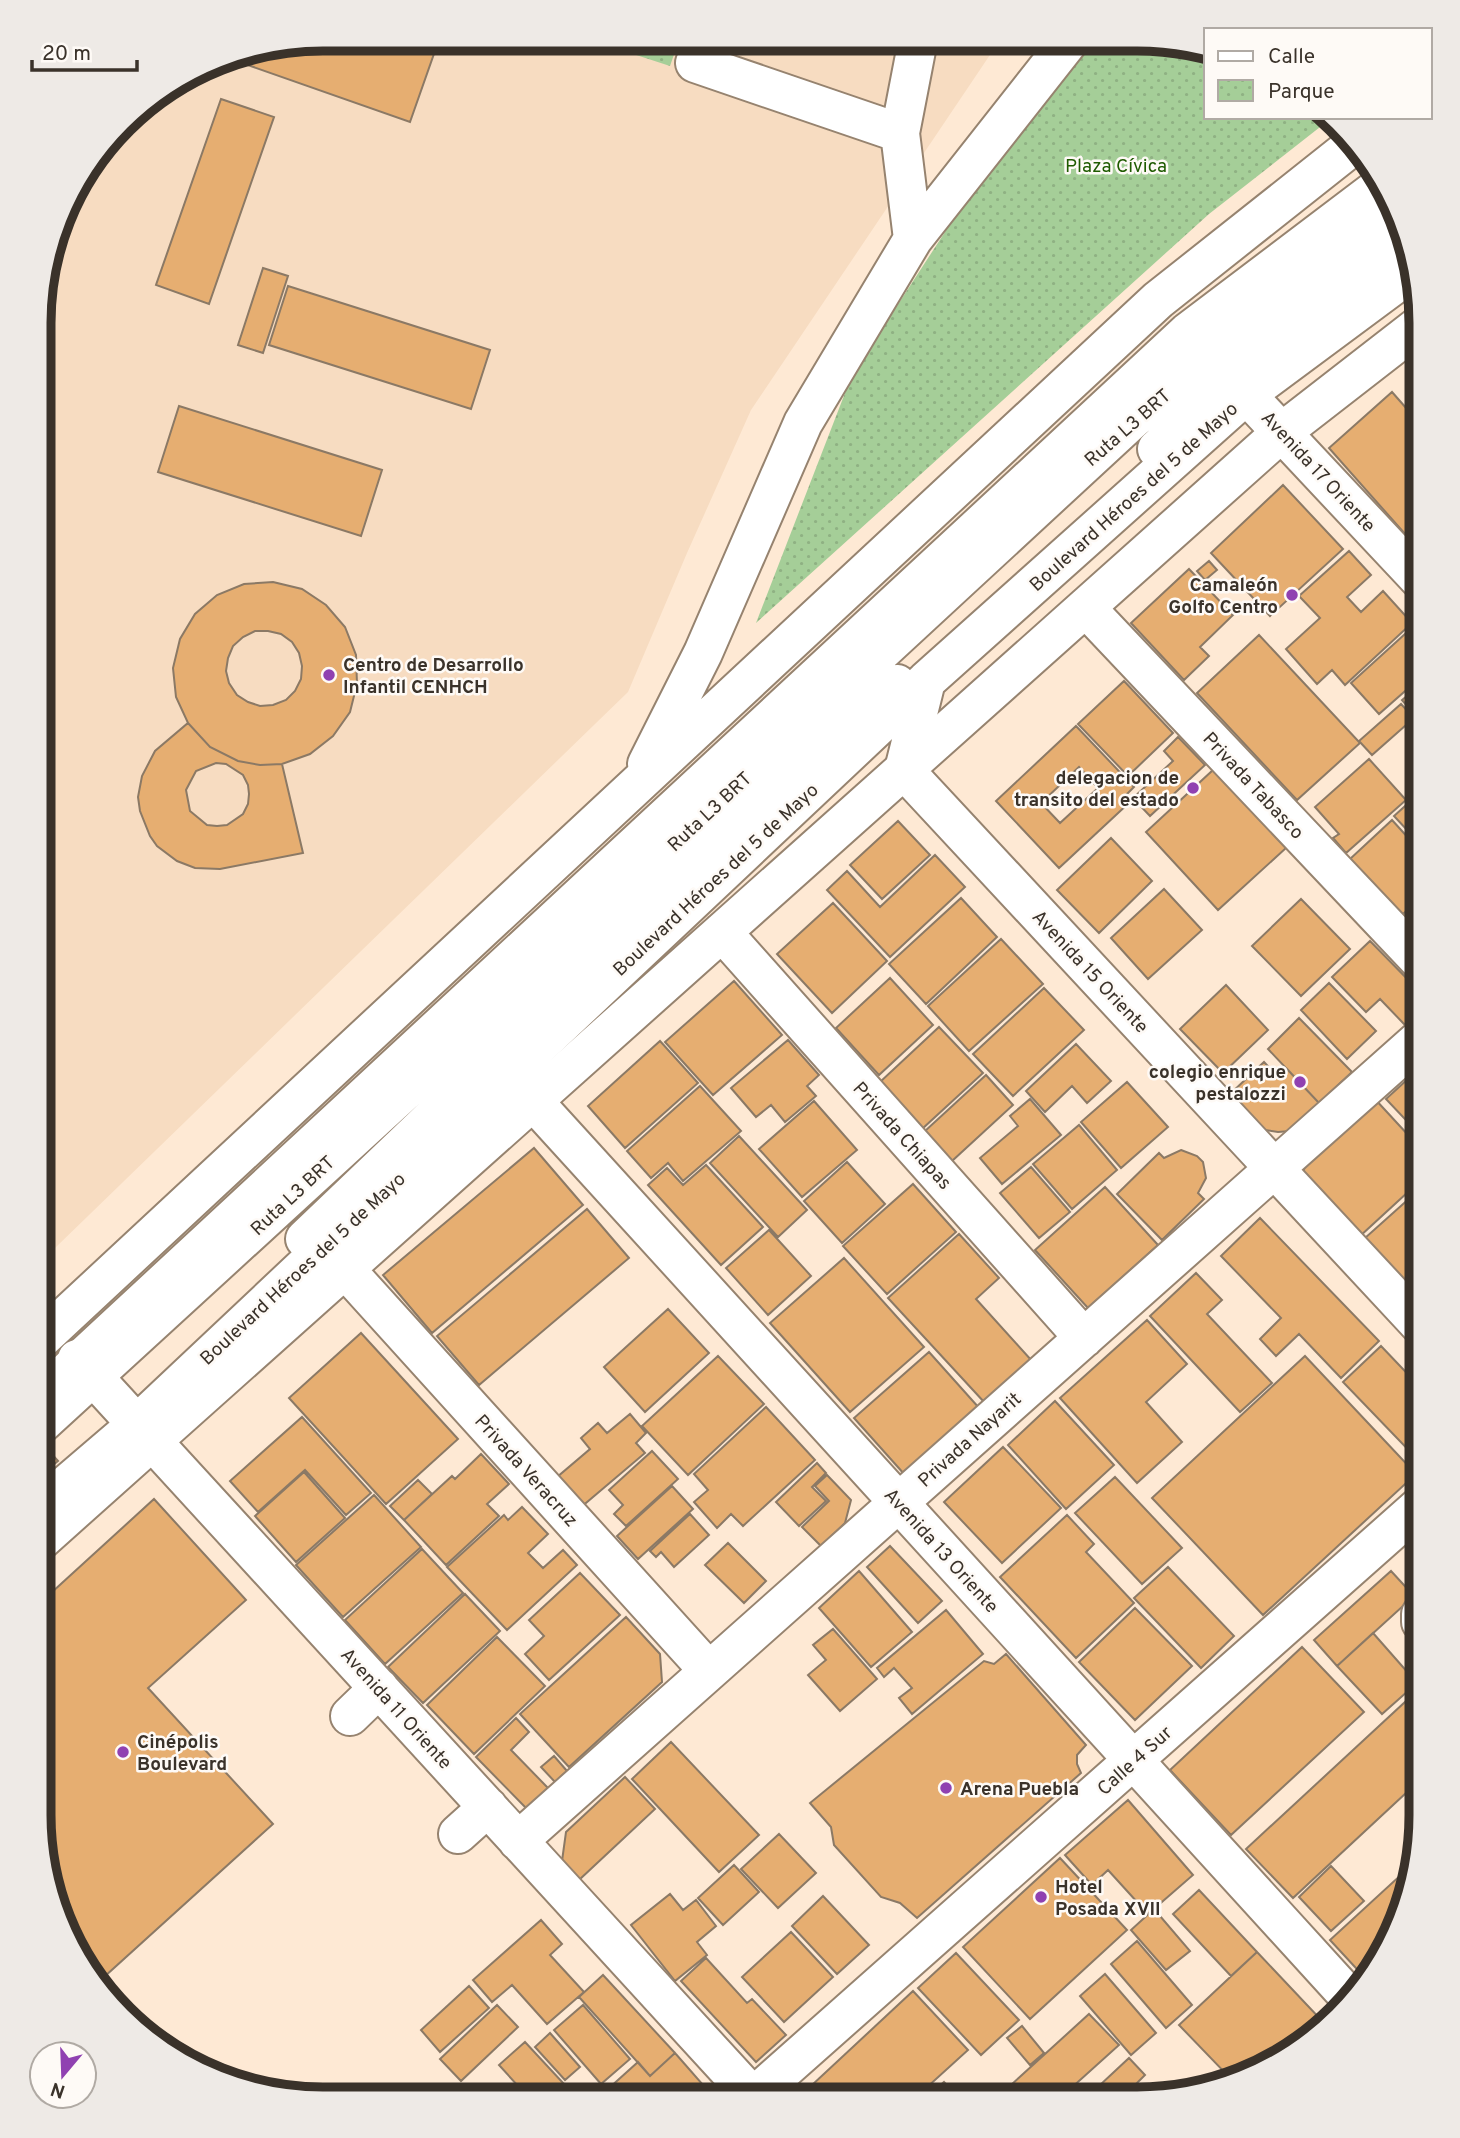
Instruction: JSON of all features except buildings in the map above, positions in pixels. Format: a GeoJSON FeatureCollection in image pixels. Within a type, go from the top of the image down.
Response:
{"type":"FeatureCollection","features":[{"type":"Feature","properties":{"kind":"street"},"geometry":{"type":"LineString","coordinates":[[913,239],[900,133],[916,51]]}},
{"type":"Feature","properties":{"kind":"street"},"geometry":{"type":"LineString","coordinates":[[637,785],[703,653],[803,423],[913,239],[1061,51]]}},
{"type":"Feature","properties":{"kind":"street"},"geometry":{"type":"LineString","coordinates":[[695,63],[900,133]]}},
{"type":"Feature","properties":{"kind":"street"},"geometry":{"type":"LineString","coordinates":[[51,1323],[637,785],[1158,300],[1347,150]]}},
{"type":"Feature","properties":{"kind":"street","name":"Boulevard Héroes del 5 de Mayo"},"geometry":{"type":"LineString","coordinates":[[51,1528],[138,1426],[926,681],[1220,366],[1376,192]]}},
{"type":"Feature","properties":{"kind":"street"},"geometry":{"type":"LineString","coordinates":[[51,1478],[138,1426],[723,841],[1220,366],[1390,220]]}},
{"type":"Feature","properties":{"kind":"street"},"geometry":{"type":"LineString","coordinates":[[1220,366],[1401,255]]}},
{"type":"Feature","properties":{"kind":"street","name":"Boulevard Héroes del 5 de Mayo"},"geometry":{"type":"LineString","coordinates":[[51,1391],[86,1369],[1220,366],[1405,275]]}},
{"type":"Feature","properties":{"kind":"street","name":"Avenida 17 Oriente"},"geometry":{"type":"LineString","coordinates":[[1158,300],[1409,568]]}},
{"type":"Feature","properties":{"kind":"street","name":"Boulevard Héroes del 5 de Mayo"},"geometry":{"type":"LineString","coordinates":[[51,1498],[138,1426],[345,1269],[1282,432],[1409,334]]}},
{"type":"Feature","properties":{"kind":"street","name":"Privada Tabasco"},"geometry":{"type":"LineString","coordinates":[[1086,608],[1409,949]]}},
{"type":"Feature","properties":{"kind":"street"},"geometry":{"type":"LineString","coordinates":[[904,770],[926,681]]}},
{"type":"Feature","properties":{"kind":"street","name":"Avenida 15 Oriente"},"geometry":{"type":"LineString","coordinates":[[904,770],[1409,1313]]}},
{"type":"Feature","properties":{"kind":"street","name":"Privada Chiapas"},"geometry":{"type":"LineString","coordinates":[[722,932],[1084,1338]]}},
{"type":"Feature","properties":{"kind":"street","name":"Privada Nayarit"},"geometry":{"type":"LineString","coordinates":[[518,1841],[1409,1049]]}},
{"type":"Feature","properties":{"kind":"street","name":"Avenida 13 Oriente"},"geometry":{"type":"LineString","coordinates":[[533,1101],[1344,1992]]}},
{"type":"Feature","properties":{"kind":"street","name":"Privada Veracruz"},"geometry":{"type":"LineString","coordinates":[[345,1269],[709,1671]]}},
{"type":"Feature","properties":{"kind":"street","name":"Avenida 11 Oriente"},"geometry":{"type":"LineString","coordinates":[[51,1337],[86,1369],[743,2087]]}},
{"type":"Feature","properties":{"kind":"street"},"geometry":{"type":"LineString","coordinates":[[51,1411],[86,1369]]}},
{"type":"Feature","properties":{"kind":"street","name":"Calle 4 Sur"},"geometry":{"type":"LineString","coordinates":[[765,2087],[1409,1515]]}},
{"type":"Feature","properties":{"kind":"street"},"geometry":{"type":"LineString","coordinates":[[350,1716],[379,1688]]}},
{"type":"Feature","properties":{"kind":"street"},"geometry":{"type":"LineString","coordinates":[[458,1834],[488,1807]]}},
{"type":"Feature","properties":{"kind":"shaded area"},"geometry":{"type":"Polygon","coordinates":[[[993,51],[751,410],[628,692],[55,1248],[51,1244],[51,305],[56,269],[71,218],[107,157],[143,118],[187,87],[235,65],[287,53],[993,51]]]}},
{"type":"Feature","properties":{"kind":"green space"},"geometry":{"type":"Polygon","coordinates":[[[624,51],[675,51],[670,66],[624,51]]]}},
{"type":"Feature","properties":{"kind":"green space","name":"Plaza Cívica"},"geometry":{"type":"Polygon","coordinates":[[[1084,51],[1155,51],[1204,59],[1204,119],[1318,119],[1324,124],[1209,214],[756,623],[852,375],[999,149],[1084,51]]]}},
{"type":"Feature","properties":{"kind":"place","name":"Camaleón Golfo Centro"},"geometry":{"type":"Point","coordinates":[1292,595]}},
{"type":"Feature","properties":{"kind":"place","name":"Centro de Desarrollo Infantil CENHCH"},"geometry":{"type":"Point","coordinates":[329,675]}},
{"type":"Feature","properties":{"kind":"place","name":"delegacion de transito del estado"},"geometry":{"type":"Point","coordinates":[1193,788]}},
{"type":"Feature","properties":{"kind":"place","name":"colegio enrique pestalozzi"},"geometry":{"type":"Point","coordinates":[1300,1082]}},
{"type":"Feature","properties":{"kind":"place","name":"Cinépolis Boulevard"},"geometry":{"type":"Point","coordinates":[123,1752]}},
{"type":"Feature","properties":{"kind":"place","name":"Arena Puebla"},"geometry":{"type":"Point","coordinates":[946,1788]}},
{"type":"Feature","properties":{"kind":"place","name":"Hotel Posada XVII"},"geometry":{"type":"Point","coordinates":[1041,1897]}}]}
